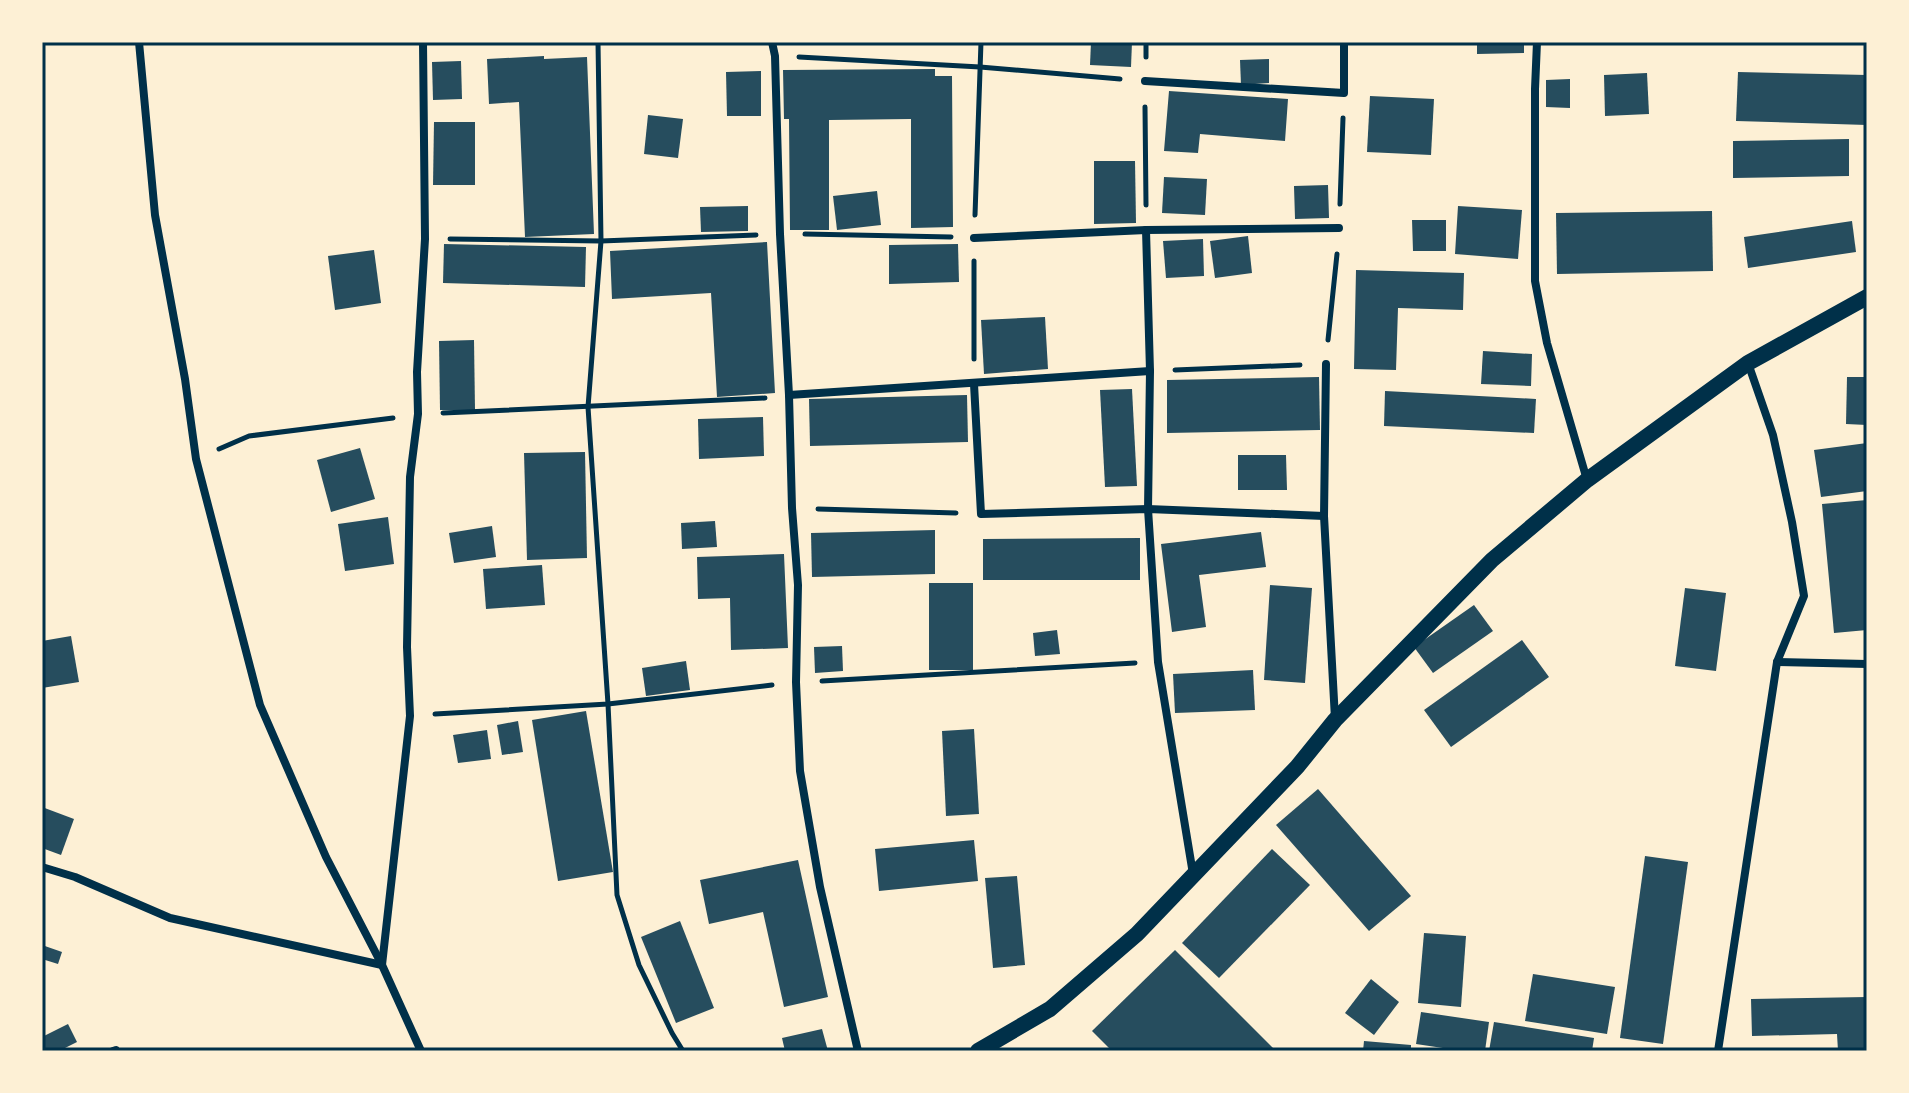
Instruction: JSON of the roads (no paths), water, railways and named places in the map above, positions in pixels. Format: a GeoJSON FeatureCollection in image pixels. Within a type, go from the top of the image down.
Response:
{"type":"FeatureCollection","features":[{"type":"Feature","properties":{"kind":"main road"},"geometry":{"type":"LineString","coordinates":[[978,1051],[1050,1009],[1137,934],[1297,767],[1335,720],[1492,560],[1587,480],[1748,363],[1867,297]]}},
{"type":"Feature","properties":{"kind":"street"},"geometry":{"type":"LineString","coordinates":[[139,42],[155,215],[185,379],[196,459],[260,705],[326,857],[382,965],[421,1051]]}},
{"type":"Feature","properties":{"kind":"street"},"geometry":{"type":"LineString","coordinates":[[382,965],[410,716],[407,647],[410,477],[418,414],[417,372],[425,239],[423,42]]}},
{"type":"Feature","properties":{"kind":"street"},"geometry":{"type":"LineString","coordinates":[[772,42],[798,585],[796,682],[800,771],[820,887],[858,1051]]}},
{"type":"Feature","properties":{"kind":"street"},"geometry":{"type":"LineString","coordinates":[[1145,81],[1344,93],[1344,42]]}},
{"type":"Feature","properties":{"kind":"street"},"geometry":{"type":"LineString","coordinates":[[1537,42],[1535,281],[1547,343],[1587,480]]}},
{"type":"Feature","properties":{"kind":"street"},"geometry":{"type":"LineString","coordinates":[[974,238],[1146,230],[1339,228]]}},
{"type":"Feature","properties":{"kind":"street"},"geometry":{"type":"LineString","coordinates":[[1146,230],[1150,371],[1148,509],[1158,662],[1193,875]]}},
{"type":"Feature","properties":{"kind":"street"},"geometry":{"type":"LineString","coordinates":[[1718,1051],[1777,662],[1804,596],[1773,435],[1748,363]]}},
{"type":"Feature","properties":{"kind":"street"},"geometry":{"type":"LineString","coordinates":[[1326,364],[1324,516],[1335,720]]}},
{"type":"Feature","properties":{"kind":"street"},"geometry":{"type":"LineString","coordinates":[[789,395],[1150,371]]}},
{"type":"Feature","properties":{"kind":"street"},"geometry":{"type":"LineString","coordinates":[[974,384],[981,514],[1148,509],[1324,516]]}},
{"type":"Feature","properties":{"kind":"street"},"geometry":{"type":"LineString","coordinates":[[1777,662],[1867,664]]}},
{"type":"Feature","properties":{"kind":"street"},"geometry":{"type":"LineString","coordinates":[[42,867],[75,877],[170,918],[382,965]]}}]}
